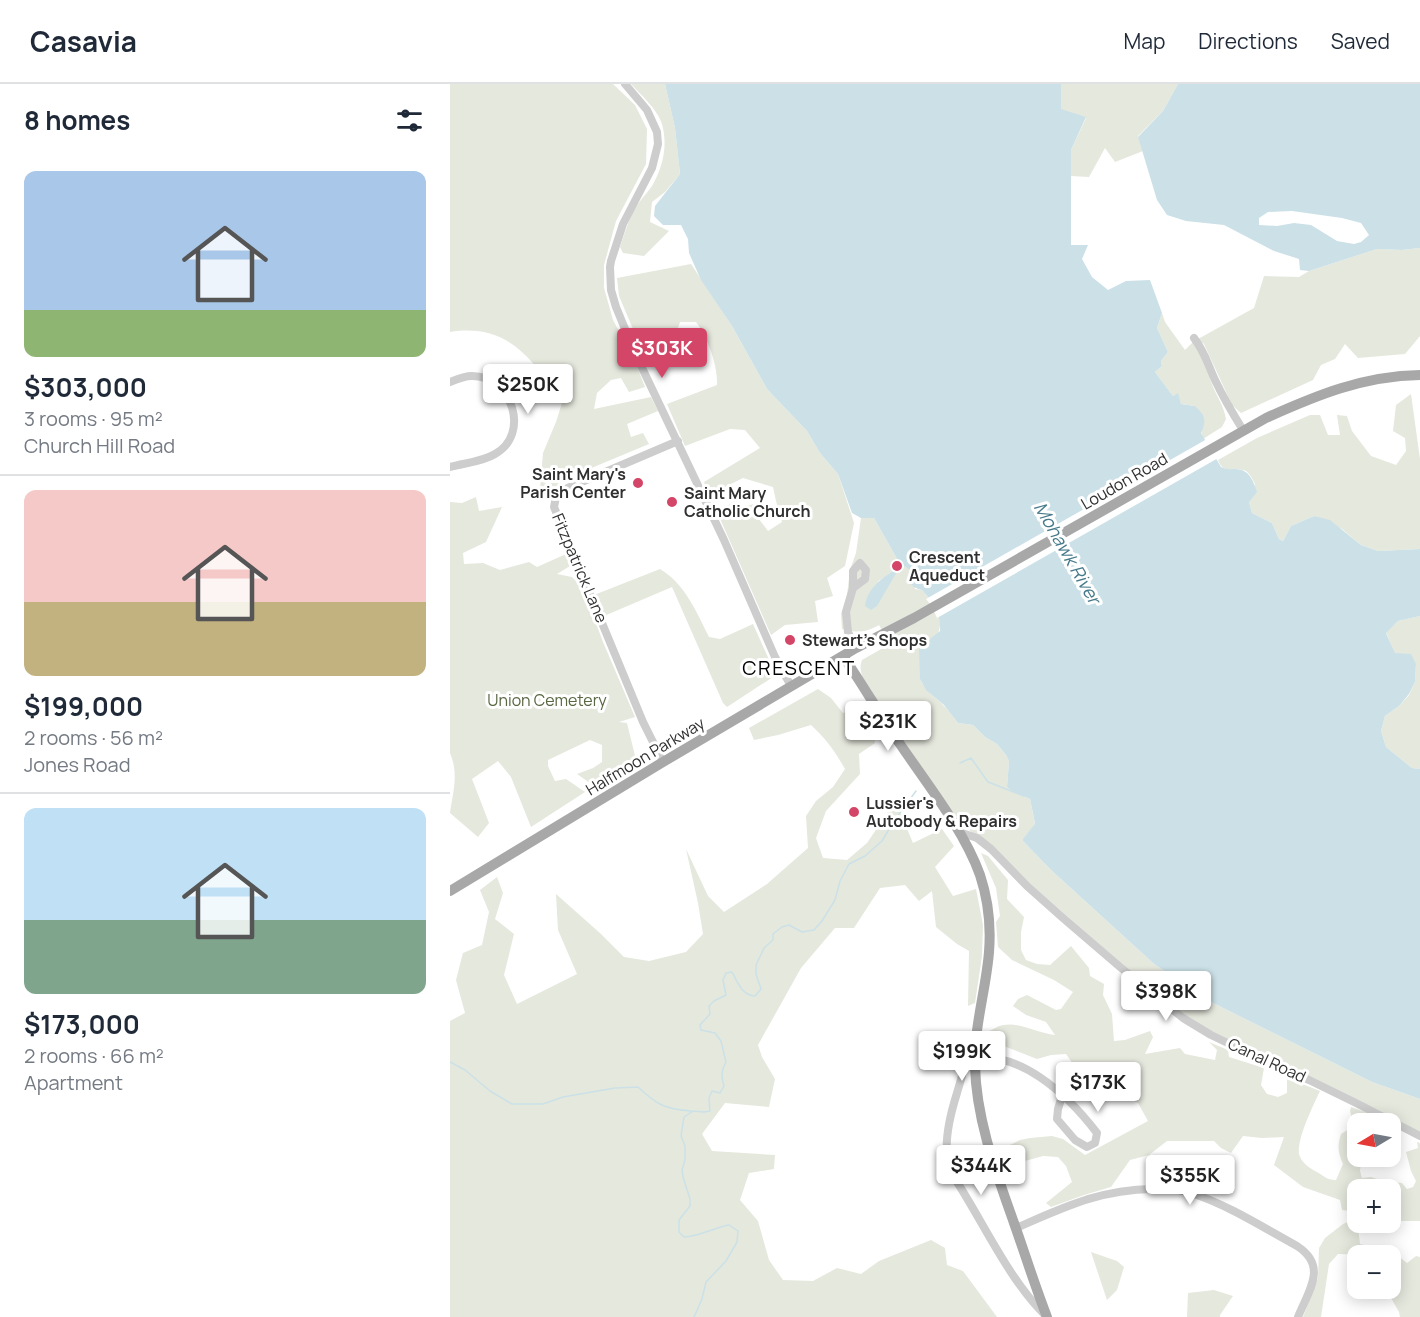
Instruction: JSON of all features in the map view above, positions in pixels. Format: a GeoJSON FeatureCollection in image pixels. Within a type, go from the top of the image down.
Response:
{"type":"FeatureCollection","features":[{"type":"Feature","properties":{"kind":"main road","name":"Loudon Road"},"geometry":{"type":"LineString","coordinates":[[856,648],[914,618],[1266,418],[1342,387],[1390,377],[1420,375]]}},
{"type":"Feature","properties":{"kind":"main road","name":"Halfmoon Parkway"},"geometry":{"type":"LineString","coordinates":[[450,889],[856,648]]}},
{"type":"Feature","properties":{"kind":"main road"},"geometry":{"type":"LineString","coordinates":[[843,656],[891,732],[959,831],[981,877],[989,923],[989,952],[977,1025],[975,1058],[978,1098],[996,1171],[1047,1317]]}},
{"type":"Feature","properties":{"kind":"street"},"geometry":{"type":"LineString","coordinates":[[625,84],[647,110],[657,132],[658,144],[652,168],[623,224],[611,261],[611,290],[634,351],[678,441],[775,657],[792,686]]}},
{"type":"Feature","properties":{"kind":"street"},"geometry":{"type":"LineString","coordinates":[[1194,338],[1206,356],[1221,393],[1243,430]]}},
{"type":"Feature","properties":{"kind":"street"},"geometry":{"type":"LineString","coordinates":[[450,382],[473,376],[491,382],[508,397],[515,413],[515,422],[507,444],[498,453],[485,459],[450,467]]}},
{"type":"Feature","properties":{"kind":"street","name":"Fitzpatrick Lane"},"geometry":{"type":"LineString","coordinates":[[663,762],[643,722],[554,507],[556,496],[562,490],[678,441]]}},
{"type":"Feature","properties":{"kind":"street"},"geometry":{"type":"LineString","coordinates":[[853,588],[846,612],[848,632],[856,648]]}},
{"type":"Feature","properties":{"kind":"street","name":"Canal Road"},"geometry":{"type":"LineString","coordinates":[[959,831],[977,838],[991,849],[1063,918],[1183,1018],[1211,1035],[1309,1080],[1420,1136]]}},
{"type":"Feature","properties":{"kind":"street"},"geometry":{"type":"LineString","coordinates":[[1047,1317],[1035,1305],[1013,1273],[957,1182],[947,1155],[951,1113],[963,1076],[965,1060],[975,1058],[1008,1060],[1032,1072],[1048,1083],[1083,1115],[1096,1133],[1095,1143],[1087,1147],[1075,1140],[1057,1119],[1062,1096]]}},
{"type":"Feature","properties":{"kind":"street"},"geometry":{"type":"LineString","coordinates":[[1016,1228],[1075,1202],[1103,1194],[1173,1189],[1195,1194],[1226,1207],[1305,1251],[1315,1271],[1298,1317]]}},
{"type":"Feature","properties":{"kind":"street"},"geometry":{"type":"LineString","coordinates":[[1013,1273],[1029,1265]]}},
{"type":"Feature","properties":{"kind":"green space"},"geometry":{"type":"Polygon","coordinates":[[[450,84],[613,84],[635,105],[647,129],[646,164],[616,221],[604,265],[604,288],[613,320],[634,359],[645,387],[629,392],[621,378],[611,380],[597,393],[594,409],[651,397],[658,411],[627,424],[631,437],[643,433],[649,444],[565,479],[539,501],[543,453],[562,403],[529,359],[503,339],[488,333],[450,332],[450,84]]]}},
{"type":"Feature","properties":{"kind":"green space"},"geometry":{"type":"Polygon","coordinates":[[[631,84],[665,84],[675,128],[680,174],[665,192],[652,202],[650,222],[669,231],[644,256],[623,253],[620,247],[632,214],[652,186],[659,171],[665,140],[657,113],[631,84]]]}},
{"type":"Feature","properties":{"kind":"green space"},"geometry":{"type":"Polygon","coordinates":[[[1061,84],[1178,84],[1163,111],[1138,136],[1143,151],[1115,162],[1105,148],[1089,177],[1071,176],[1071,150],[1086,118],[1061,110],[1061,84]]]}},
{"type":"Feature","properties":{"kind":"green space"},"geometry":{"type":"Polygon","coordinates":[[[1420,248],[1420,336],[1405,354],[1358,358],[1345,344],[1335,359],[1321,365],[1313,380],[1241,413],[1232,405],[1204,344],[1198,339],[1254,308],[1264,276],[1299,277],[1309,271],[1377,249],[1420,248]]]}},
{"type":"Feature","properties":{"kind":"green space"},"geometry":{"type":"Polygon","coordinates":[[[691,264],[732,326],[767,389],[807,431],[820,453],[838,474],[854,523],[845,566],[827,578],[833,596],[815,601],[818,622],[785,625],[771,635],[718,514],[736,499],[738,508],[754,504],[759,519],[768,531],[782,522],[773,487],[743,478],[709,495],[704,482],[760,448],[745,430],[730,429],[685,446],[667,404],[717,385],[714,361],[696,322],[680,322],[674,340],[646,354],[619,296],[617,278],[691,264]]]}},
{"type":"Feature","properties":{"kind":"green space"},"geometry":{"type":"Polygon","coordinates":[[[1162,313],[1165,322],[1185,350],[1193,342],[1224,410],[1226,419],[1222,427],[1203,439],[1195,406],[1181,404],[1177,394],[1173,396],[1155,372],[1162,366],[1161,361],[1168,352],[1157,328],[1162,313]]]}},
{"type":"Feature","properties":{"kind":"green space"},"geometry":{"type":"Polygon","coordinates":[[[1411,394],[1420,459],[1420,549],[1378,551],[1361,545],[1342,529],[1314,516],[1291,526],[1283,541],[1279,539],[1272,523],[1252,513],[1249,502],[1255,484],[1249,474],[1242,470],[1224,468],[1218,460],[1257,438],[1310,415],[1320,415],[1328,435],[1340,435],[1337,415],[1347,416],[1352,431],[1371,456],[1396,465],[1406,451],[1405,438],[1393,431],[1396,405],[1411,394]]]}},
{"type":"Feature","properties":{"kind":"green space","name":"Union Cemetery"},"geometry":{"type":"Polygon","coordinates":[[[476,497],[479,511],[502,507],[486,542],[463,553],[464,564],[483,563],[500,570],[529,562],[537,567],[566,554],[570,566],[557,574],[572,577],[583,589],[635,717],[619,722],[627,723],[637,764],[597,788],[577,774],[602,762],[602,745],[590,740],[548,760],[548,766],[555,781],[566,779],[585,792],[531,827],[511,777],[498,761],[472,779],[489,823],[478,837],[450,813],[455,776],[450,753],[450,502],[462,503],[476,497]]]}},
{"type":"Feature","properties":{"kind":"green space"},"geometry":{"type":"Polygon","coordinates":[[[861,518],[874,518],[901,566],[877,582],[892,579],[905,565],[912,571],[915,589],[922,590],[940,617],[937,636],[921,666],[921,681],[958,723],[973,725],[985,737],[997,744],[1006,755],[1009,761],[1007,787],[1030,799],[1035,825],[1022,840],[1051,870],[1153,963],[1201,997],[1372,1082],[1420,1099],[1420,1136],[1401,1127],[1401,1113],[1374,1113],[1183,1018],[960,822],[929,780],[864,680],[862,660],[890,644],[879,625],[861,632],[842,629],[841,614],[856,553],[861,518]]]}},
{"type":"Feature","properties":{"kind":"green space"},"geometry":{"type":"Polygon","coordinates":[[[660,569],[683,590],[709,637],[720,639],[753,624],[776,675],[727,707],[723,703],[672,587],[604,616],[594,595],[660,569]]]}},
{"type":"Feature","properties":{"kind":"green space"},"geometry":{"type":"Polygon","coordinates":[[[1420,616],[1420,769],[1412,768],[1386,747],[1381,731],[1385,716],[1409,695],[1415,682],[1416,664],[1395,654],[1386,632],[1398,621],[1420,616]]]}},
{"type":"Feature","properties":{"kind":"green space"},"geometry":{"type":"Polygon","coordinates":[[[818,689],[831,698],[843,713],[862,708],[874,727],[875,743],[859,754],[860,774],[826,811],[816,838],[823,858],[847,860],[867,843],[890,809],[900,812],[913,843],[942,829],[954,846],[935,867],[953,896],[976,889],[983,925],[982,956],[975,1003],[968,1006],[969,951],[936,927],[932,891],[919,901],[905,885],[880,888],[854,928],[835,928],[801,968],[758,1045],[775,1079],[769,1107],[725,1103],[702,1134],[712,1151],[775,1155],[774,1169],[749,1173],[740,1200],[758,1221],[769,1260],[783,1280],[813,1281],[837,1268],[861,1274],[879,1261],[931,1240],[945,1248],[947,1265],[963,1271],[997,1317],[450,1317],[450,1021],[465,1013],[456,980],[463,953],[482,945],[489,912],[480,890],[497,877],[503,893],[495,919],[514,934],[504,975],[517,1004],[577,974],[558,930],[556,894],[624,957],[649,961],[686,952],[703,934],[686,849],[708,896],[724,912],[767,884],[808,848],[806,816],[816,801],[833,787],[845,769],[838,756],[811,725],[754,740],[749,728],[818,689]]]}},
{"type":"Feature","properties":{"kind":"green space"},"geometry":{"type":"Polygon","coordinates":[[[981,853],[988,856],[1008,880],[1007,899],[1024,917],[1021,950],[1026,960],[1050,965],[1071,946],[1089,968],[1090,976],[1104,984],[1103,995],[1112,1014],[1114,1041],[1125,1040],[1150,1031],[1153,1037],[1145,1054],[1180,1048],[1185,1054],[1215,1060],[1217,1050],[1209,1042],[1228,1050],[1229,1057],[1264,1068],[1261,1085],[1267,1094],[1278,1097],[1287,1093],[1287,1079],[1320,1091],[1303,1131],[1299,1147],[1301,1159],[1307,1166],[1325,1177],[1336,1180],[1343,1164],[1339,1153],[1339,1142],[1341,1134],[1347,1130],[1347,1167],[1361,1167],[1362,1178],[1377,1179],[1347,1179],[1347,1211],[1342,1210],[1340,1200],[1303,1187],[1274,1165],[1284,1137],[1243,1136],[1231,1153],[1214,1141],[1167,1141],[1149,1155],[1130,1160],[1111,1187],[1051,1207],[1046,1203],[1072,1182],[1066,1166],[1058,1157],[1043,1156],[1004,1167],[998,1151],[1020,1140],[1052,1136],[1063,1139],[1085,1155],[1148,1121],[1138,1103],[1118,1095],[1104,1078],[1086,1076],[1066,1054],[1037,1059],[1001,1045],[984,1048],[984,1034],[1004,1025],[1018,1025],[1055,1035],[1046,1022],[1026,1015],[1013,1006],[1018,999],[1027,995],[1056,1010],[1061,1009],[1073,992],[1054,980],[1012,960],[998,947],[996,922],[1000,916],[996,888],[981,853]]]}},
{"type":"Feature","properties":{"kind":"green space"},"geometry":{"type":"Polygon","coordinates":[[[1351,1107],[1367,1113],[1351,1113],[1350,1111],[1351,1107]]]}},
{"type":"Feature","properties":{"kind":"green space"},"geometry":{"type":"Polygon","coordinates":[[[1417,1142],[1420,1143],[1420,1221],[1401,1221],[1401,1183],[1407,1189],[1413,1187],[1416,1181],[1406,1152],[1418,1148],[1417,1142]]]}},
{"type":"Feature","properties":{"kind":"green space"},"geometry":{"type":"Polygon","coordinates":[[[1347,1222],[1347,1233],[1359,1233],[1360,1244],[1364,1245],[1347,1245],[1347,1254],[1338,1254],[1329,1264],[1321,1317],[1303,1317],[1318,1278],[1319,1248],[1325,1238],[1347,1222]]]}},
{"type":"Feature","properties":{"kind":"green space"},"geometry":{"type":"Polygon","coordinates":[[[1091,1252],[1117,1261],[1124,1267],[1117,1290],[1107,1300],[1091,1252]]]}},
{"type":"Feature","properties":{"kind":"green space"},"geometry":{"type":"Polygon","coordinates":[[[1416,1256],[1420,1257],[1420,1317],[1400,1317],[1392,1299],[1401,1299],[1401,1258],[1407,1263],[1416,1256]]]}},
{"type":"Feature","properties":{"kind":"green space"},"geometry":{"type":"Polygon","coordinates":[[[1214,1290],[1233,1296],[1220,1317],[1187,1317],[1188,1293],[1214,1290]]]}},
{"type":"Feature","properties":{"kind":"water","name":"Mohawk River"},"geometry":{"type":"Polygon","coordinates":[[[665,84],[1061,84],[1061,109],[1086,117],[1071,150],[1071,245],[1088,245],[1082,259],[1092,277],[1108,290],[1126,281],[1150,280],[1162,313],[1157,328],[1168,352],[1161,361],[1162,366],[1155,372],[1173,396],[1178,393],[1181,404],[1195,406],[1201,412],[1204,424],[1201,433],[1221,467],[1240,469],[1250,476],[1257,492],[1249,502],[1252,513],[1272,523],[1279,539],[1283,541],[1291,526],[1314,516],[1330,520],[1361,545],[1378,551],[1420,549],[1420,616],[1398,621],[1386,633],[1395,653],[1411,654],[1416,664],[1415,682],[1399,706],[1385,716],[1381,731],[1386,747],[1412,768],[1420,769],[1420,1099],[1372,1082],[1201,997],[1153,963],[1051,870],[1022,840],[1035,824],[1030,799],[1007,787],[1009,761],[1006,755],[997,744],[985,737],[973,725],[958,723],[944,705],[926,690],[920,679],[919,648],[940,631],[938,613],[933,604],[922,590],[915,588],[911,583],[909,578],[911,571],[905,566],[898,570],[877,606],[871,610],[865,606],[873,587],[901,566],[874,518],[861,518],[852,513],[838,474],[820,453],[807,431],[767,389],[732,326],[701,280],[689,253],[688,239],[681,225],[663,225],[654,216],[655,206],[680,174],[675,128],[665,84]]]}},
{"type":"Feature","properties":{"kind":"water"},"geometry":{"type":"Polygon","coordinates":[[[1178,84],[1420,84],[1420,248],[1377,249],[1309,271],[1300,270],[1299,259],[1274,251],[1224,225],[1186,221],[1167,215],[1157,200],[1138,137],[1163,111],[1178,84]],[[1292,211],[1268,212],[1259,218],[1259,225],[1277,226],[1294,223],[1311,225],[1337,241],[1354,244],[1361,242],[1369,235],[1361,223],[1292,211]]]}},
{"type":"Feature","properties":{"kind":"pier"},"geometry":{"type":"Polygon","coordinates":[[[1207,439],[1220,457],[937,618],[926,599],[1207,439]]]}},
{"type":"Feature","properties":{"kind":"waterway"},"geometry":{"type":"LineString","coordinates":[[960,763],[971,758],[988,782],[1024,796]]}},
{"type":"Feature","properties":{"kind":"waterway"},"geometry":{"type":"LineString","coordinates":[[694,1317],[706,1282],[726,1261],[737,1242],[738,1231],[729,1225],[684,1237],[679,1232],[679,1220],[690,1206],[682,1170],[685,1160],[685,1146],[681,1136],[684,1117],[693,1111],[710,1111],[709,1098],[712,1091],[720,1093],[724,1086],[722,1074],[726,1062],[721,1041],[715,1033],[701,1030],[700,1025],[710,1014],[709,1006],[726,995],[723,980],[726,973],[732,972],[744,991],[755,996],[761,989],[756,974],[756,965],[764,948],[773,940],[773,934],[789,925],[802,932],[814,930],[835,900],[840,881],[849,864],[865,856],[882,841],[916,791]]}},
{"type":"Feature","properties":{"kind":"waterway"},"geometry":{"type":"LineString","coordinates":[[450,1062],[512,1104],[543,1104],[563,1097],[615,1088],[638,1087],[662,1105],[691,1111]]}},
{"type":"Feature","properties":{"kind":"place","name":"Saint Mary's Parish Center"},"geometry":{"type":"Point","coordinates":[638,483]}},
{"type":"Feature","properties":{"kind":"place","name":"Saint Mary Catholic Church"},"geometry":{"type":"Point","coordinates":[672,502]}},
{"type":"Feature","properties":{"kind":"place","name":"Crescent Aqueduct"},"geometry":{"type":"Point","coordinates":[897,566]}},
{"type":"Feature","properties":{"kind":"place","name":"Stewart's Shops"},"geometry":{"type":"Point","coordinates":[790,640]}},
{"type":"Feature","properties":{"kind":"place","name":"Lussier's Autobody & Repairs"},"geometry":{"type":"Point","coordinates":[854,812]}},
{"type":"Feature","properties":{"kind":"district","name":"CRESCENT"},"geometry":{"type":"Point","coordinates":[799,668]}}]}
